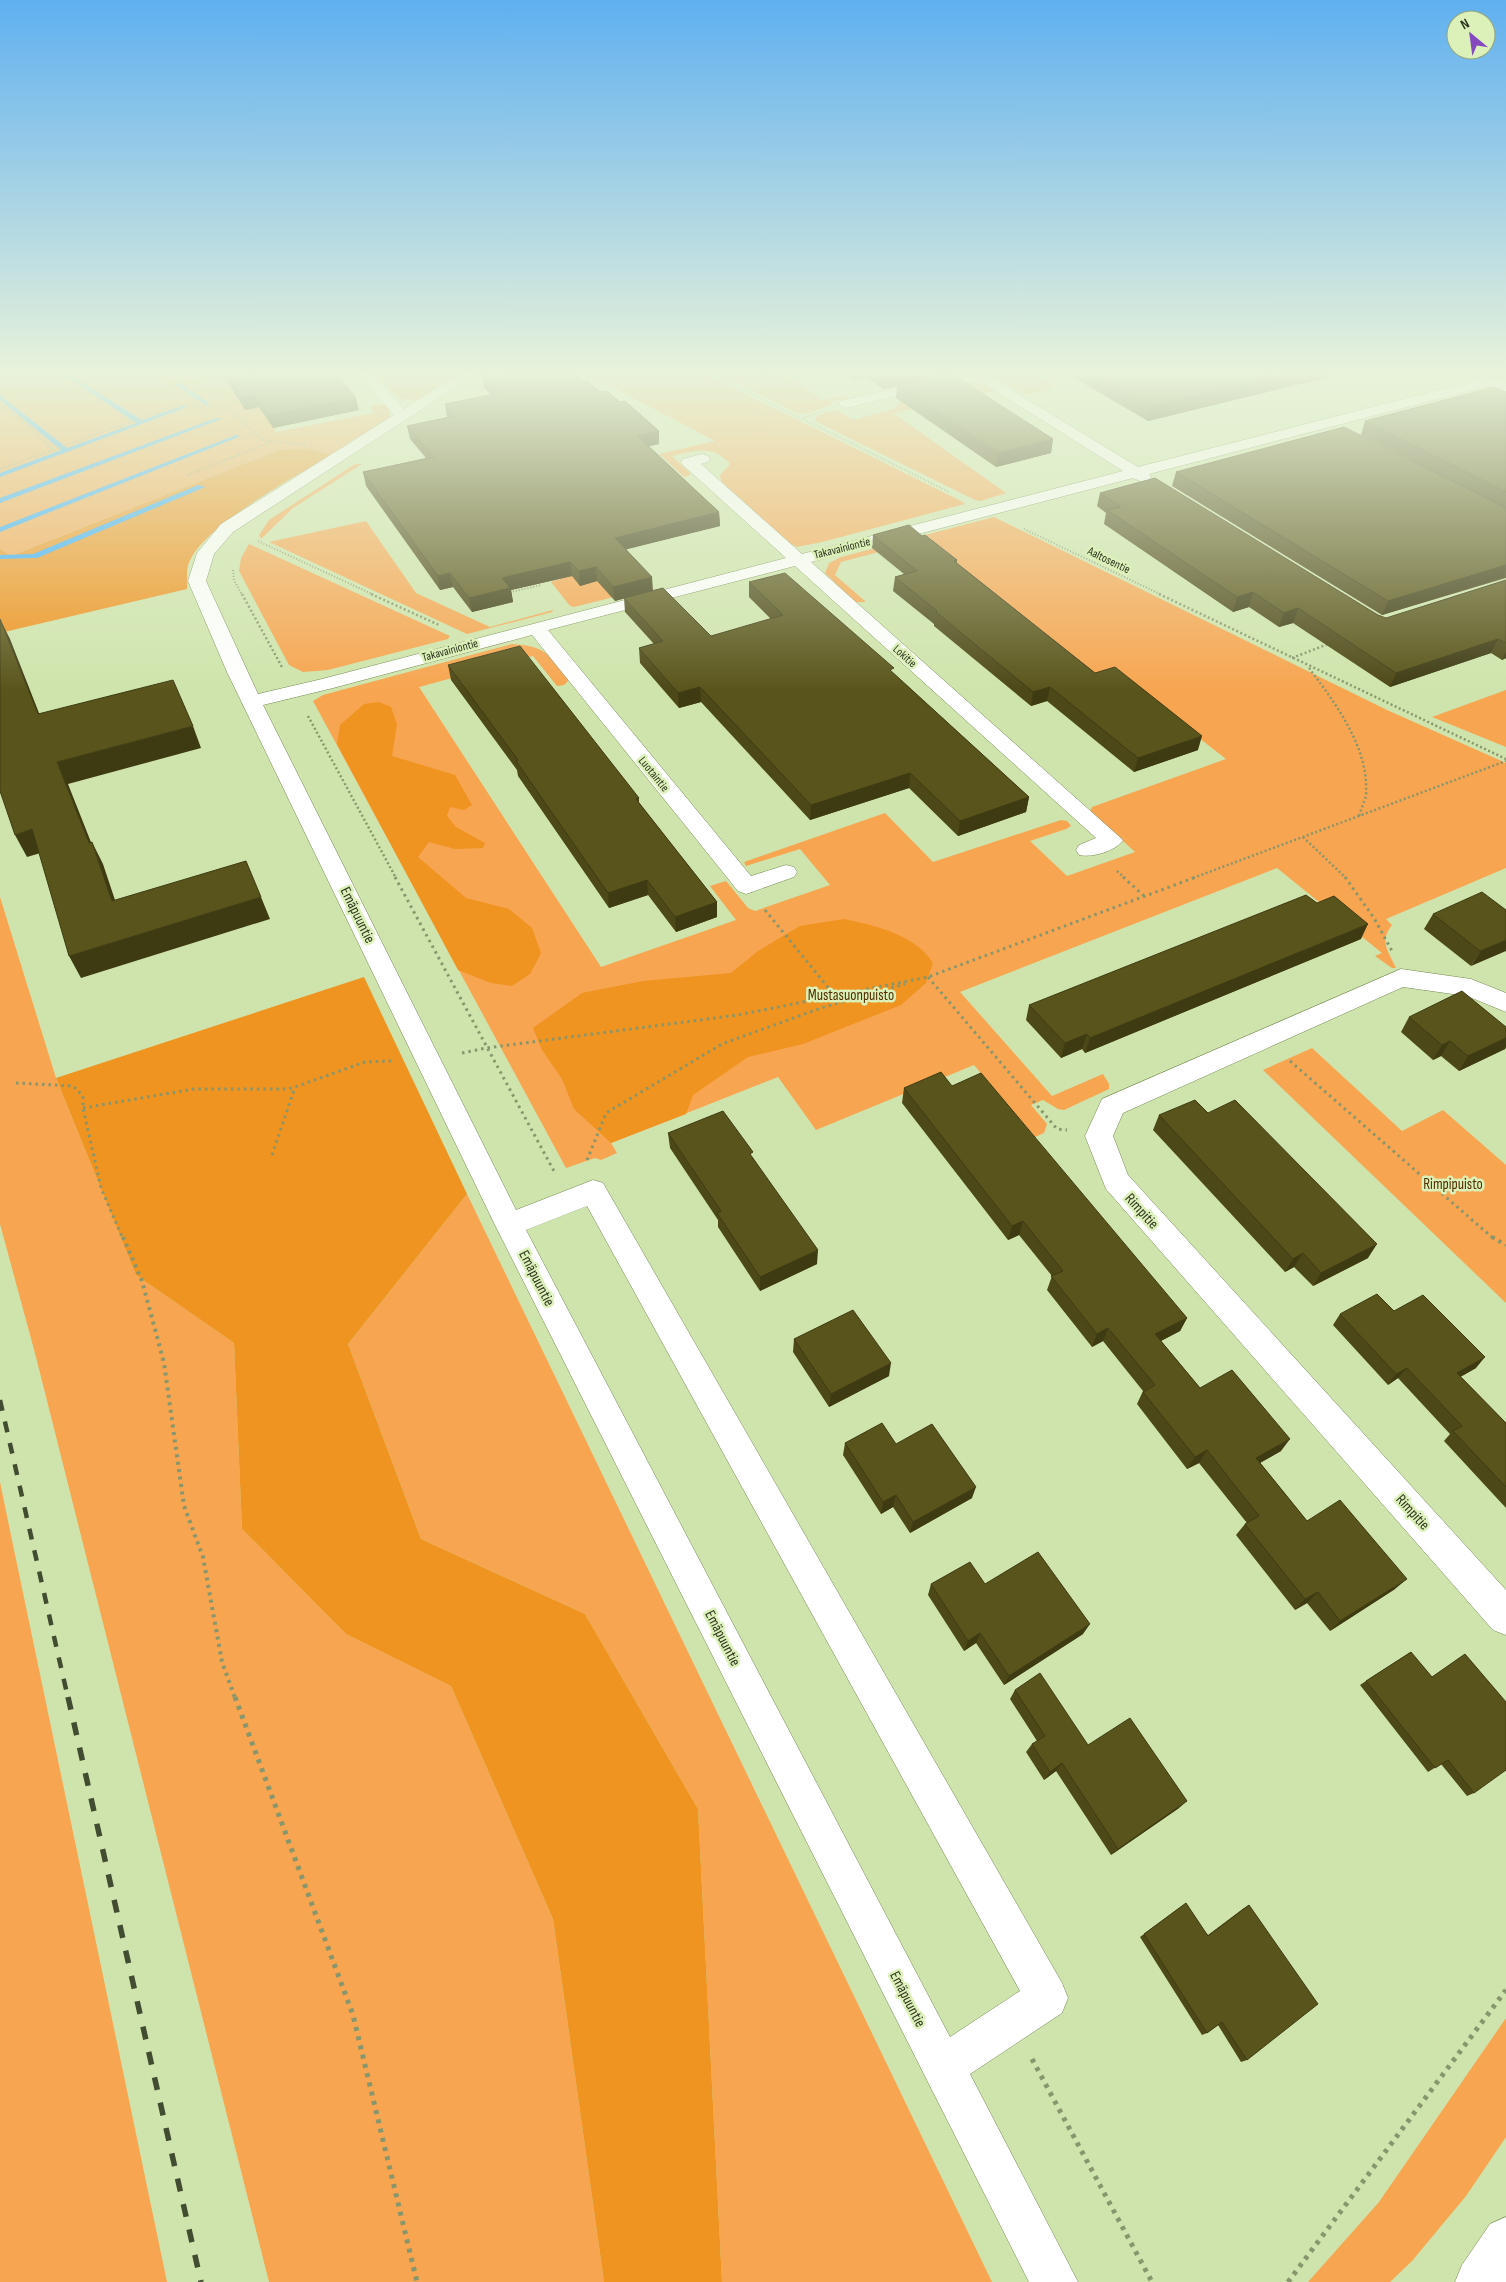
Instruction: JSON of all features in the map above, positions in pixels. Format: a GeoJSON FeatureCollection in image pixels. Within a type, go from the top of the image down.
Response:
{"type":"FeatureCollection","features":[{"type":"Feature","properties":{"kind":"street","name":"Emäpuuntie"},"geometry":{"type":"LineString","coordinates":[[304,478],[227,528],[206,554],[197,581],[238,672],[509,1225],[1054,2282]]}},
{"type":"Feature","properties":{"kind":"street","name":"Lokitie"},"geometry":{"type":"LineString","coordinates":[[707,478],[1112,840],[1087,850]]}},
{"type":"Feature","properties":{"kind":"street","name":"Takavainiontie"},"geometry":{"type":"LineString","coordinates":[[253,701],[311,688],[1110,478]]}},
{"type":"Feature","properties":{"kind":"street"},"geometry":{"type":"LineString","coordinates":[[1145,478],[1160,488]]}},
{"type":"Feature","properties":{"kind":"street","name":"Luotaintie"},"geometry":{"type":"LineString","coordinates":[[536,628],[746,886]]}},
{"type":"Feature","properties":{"kind":"street"},"geometry":{"type":"LineString","coordinates":[[746,886],[786,872]]}},
{"type":"Feature","properties":{"kind":"street"},"geometry":{"type":"LineString","coordinates":[[1099,1136],[1112,1106],[1401,978],[1471,988],[1506,1003]]}},
{"type":"Feature","properties":{"kind":"street","name":"Rimpitie"},"geometry":{"type":"LineString","coordinates":[[1099,1136],[1116,1181],[1506,1617]]}},
{"type":"Feature","properties":{"kind":"street"},"geometry":{"type":"LineString","coordinates":[[509,1225],[593,1191],[1047,1998],[943,2067]]}},
{"type":"Feature","properties":{"kind":"street"},"geometry":{"type":"LineString","coordinates":[[1479,2282],[1506,2240]]}},
{"type":"Feature","properties":{"kind":"path","name":"Aaltosentie"},"geometry":{"type":"LineString","coordinates":[[922,478],[1506,760]]}},
{"type":"Feature","properties":{"kind":"path"},"geometry":{"type":"LineString","coordinates":[[257,541],[439,626]]}},
{"type":"Feature","properties":{"kind":"path"},"geometry":{"type":"LineString","coordinates":[[506,594],[541,585]]}},
{"type":"Feature","properties":{"kind":"path"},"geometry":{"type":"LineString","coordinates":[[1291,658],[1336,641]]}},
{"type":"Feature","properties":{"kind":"path"},"geometry":{"type":"LineString","coordinates":[[1308,666],[1331,697],[1354,739],[1362,759],[1367,794],[1359,816]]}},
{"type":"Feature","properties":{"kind":"path"},"geometry":{"type":"LineString","coordinates":[[570,1200],[606,1113],[722,1044],[821,1008],[928,977],[1506,760]]}},
{"type":"Feature","properties":{"kind":"path"},"geometry":{"type":"LineString","coordinates":[[1302,837],[1326,856],[1349,879],[1380,926],[1392,952]]}},
{"type":"Feature","properties":{"kind":"path"},"geometry":{"type":"LineString","coordinates":[[746,886],[835,996]]}},
{"type":"Feature","properties":{"kind":"path"},"geometry":{"type":"LineString","coordinates":[[83,1108],[194,1089],[289,1089],[366,1062],[429,1060],[486,1048],[738,1015],[928,977]]}},
{"type":"Feature","properties":{"kind":"path"},"geometry":{"type":"LineString","coordinates":[[928,977],[1057,1129],[1099,1136]]}},
{"type":"Feature","properties":{"kind":"path"},"geometry":{"type":"LineString","coordinates":[[1264,1039],[1491,1237],[1506,1245]]}},
{"type":"Feature","properties":{"kind":"path"},"geometry":{"type":"LineString","coordinates":[[16,1083],[73,1086],[83,1096],[83,1108],[101,1188],[142,1281],[164,1363],[184,1506],[203,1557],[222,1662],[353,2015],[417,2282]]}},
{"type":"Feature","properties":{"kind":"path"},"geometry":{"type":"LineString","coordinates":[[272,1154],[295,1087]]}},
{"type":"Feature","properties":{"kind":"path"},"geometry":{"type":"LineString","coordinates":[[1288,2282],[1506,1990]]}},
{"type":"Feature","properties":{"kind":"green space"},"geometry":{"type":"Polygon","coordinates":[[[0,478],[207,478],[11,556],[0,549],[0,478]]]}},
{"type":"Feature","properties":{"kind":"green space"},"geometry":{"type":"Polygon","coordinates":[[[207,478],[292,478],[250,504],[210,536],[196,551],[188,566],[187,589],[0,633],[0,549],[11,556],[207,478]]]}},
{"type":"Feature","properties":{"kind":"green space"},"geometry":{"type":"Polygon","coordinates":[[[333,478],[339,478],[293,508],[261,539],[259,535],[269,520],[333,478]]]}},
{"type":"Feature","properties":{"kind":"green space"},"geometry":{"type":"Polygon","coordinates":[[[721,478],[916,478],[965,504],[797,547],[788,542],[721,481],[721,478]]]}},
{"type":"Feature","properties":{"kind":"green space"},"geometry":{"type":"Polygon","coordinates":[[[931,478],[986,478],[1006,493],[981,501],[975,500],[931,478]]]}},
{"type":"Feature","properties":{"kind":"green space","name":"Mustasuonpuisto"},"geometry":{"type":"Polygon","coordinates":[[[994,517],[1387,710],[1506,763],[1506,868],[1386,919],[1392,925],[1386,936],[1386,946],[1396,968],[1392,968],[1375,956],[1382,953],[1277,868],[960,992],[1052,1096],[1103,1074],[1109,1084],[1109,1089],[1064,1110],[1058,1109],[1043,1100],[1031,1105],[1047,1124],[1044,1133],[1035,1137],[974,1065],[816,1130],[778,1077],[611,1143],[617,1153],[601,1160],[595,1158],[566,1168],[313,701],[323,695],[512,644],[533,647],[546,653],[569,680],[564,685],[557,686],[533,656],[419,687],[601,967],[736,920],[710,886],[726,881],[748,908],[755,911],[830,885],[800,849],[746,866],[744,862],[885,813],[933,862],[1061,820],[1067,821],[1071,826],[1066,829],[1030,841],[1067,876],[1135,852],[1090,811],[1092,807],[1226,759],[1122,678],[1106,683],[909,544],[841,562],[835,575],[866,602],[855,602],[825,573],[829,563],[841,557],[994,517]]]}},
{"type":"Feature","properties":{"kind":"green space"},"geometry":{"type":"Polygon","coordinates":[[[366,521],[416,593],[490,627],[553,610],[552,612],[467,634],[269,542],[366,521]]]}},
{"type":"Feature","properties":{"kind":"green space"},"geometry":{"type":"Polygon","coordinates":[[[249,544],[450,636],[448,639],[328,670],[303,672],[289,665],[239,571],[241,558],[249,544]]]}},
{"type":"Feature","properties":{"kind":"green space"},"geometry":{"type":"Polygon","coordinates":[[[635,572],[650,588],[574,607],[570,606],[551,582],[571,575],[635,572]]]}},
{"type":"Feature","properties":{"kind":"green space"},"geometry":{"type":"Polygon","coordinates":[[[1506,690],[1506,747],[1432,717],[1506,690]]]}},
{"type":"Feature","properties":{"kind":"green space"},"geometry":{"type":"Polygon","coordinates":[[[379,702],[391,707],[397,724],[392,756],[455,775],[472,805],[464,810],[450,807],[447,816],[456,827],[485,843],[483,848],[455,849],[429,842],[418,857],[466,898],[509,909],[532,928],[541,953],[530,974],[512,986],[491,983],[458,970],[337,744],[340,725],[364,704],[379,702]]]}},
{"type":"Feature","properties":{"kind":"green space"},"geometry":{"type":"Polygon","coordinates":[[[0,897],[56,1078],[136,1275],[234,1343],[242,1529],[346,1634],[451,1686],[553,1919],[604,2282],[269,2282],[36,1357],[0,1224],[0,897]]]}},
{"type":"Feature","properties":{"kind":"green space"},"geometry":{"type":"Polygon","coordinates":[[[844,919],[881,928],[916,945],[926,953],[933,963],[926,983],[901,1005],[803,1044],[748,1057],[693,1095],[686,1114],[611,1143],[574,1109],[562,1079],[542,1050],[533,1028],[582,993],[643,981],[731,973],[758,951],[800,926],[844,919]]]}},
{"type":"Feature","properties":{"kind":"green space"},"geometry":{"type":"Polygon","coordinates":[[[364,977],[467,1194],[348,1344],[421,1539],[585,1614],[698,1809],[722,2282],[604,2282],[553,1919],[451,1686],[346,1634],[242,1529],[234,1343],[136,1275],[56,1078],[364,977]]]}},
{"type":"Feature","properties":{"kind":"green space","name":"Rimpipuisto"},"geometry":{"type":"Polygon","coordinates":[[[1312,1048],[1402,1131],[1443,1110],[1506,1165],[1506,1303],[1263,1070],[1312,1048]]]}},
{"type":"Feature","properties":{"kind":"green space"},"geometry":{"type":"Polygon","coordinates":[[[467,1194],[992,2282],[722,2282],[698,1809],[585,1614],[421,1539],[348,1344],[467,1194]]]}},
{"type":"Feature","properties":{"kind":"green space"},"geometry":{"type":"Polygon","coordinates":[[[0,1482],[13,1545],[167,2282],[0,2282],[0,1482]]]}},
{"type":"Feature","properties":{"kind":"green space"},"geometry":{"type":"Polygon","coordinates":[[[1506,2018],[1506,2137],[1466,2196],[1412,2261],[1390,2282],[1308,2282],[1379,2202],[1506,2018]]]}},
{"type":"Feature","properties":{"kind":"building"},"geometry":{"type":"Polygon","coordinates":[[[368,478],[683,478],[719,512],[615,538],[652,577],[613,587],[596,567],[579,571],[570,562],[502,578],[510,588],[469,598],[450,573],[438,576],[368,478]]]}},
{"type":"Feature","properties":{"kind":"building"},"geometry":{"type":"Polygon","coordinates":[[[1156,478],[1378,615],[1386,618],[1506,580],[1506,643],[1498,639],[1396,673],[1298,608],[1284,613],[1253,592],[1237,597],[1107,510],[1121,507],[1100,493],[1156,478]]]}},
{"type":"Feature","properties":{"kind":"building"},"geometry":{"type":"Polygon","coordinates":[[[1187,478],[1447,478],[1506,508],[1506,565],[1388,601],[1187,478]]]}},
{"type":"Feature","properties":{"kind":"building"},"geometry":{"type":"Polygon","coordinates":[[[1479,478],[1506,478],[1506,492],[1479,478]]]}},
{"type":"Feature","properties":{"kind":"building"},"geometry":{"type":"Polygon","coordinates":[[[909,525],[957,560],[954,561],[1095,673],[1115,667],[1202,736],[1138,758],[1050,687],[1033,692],[895,577],[917,571],[873,535],[909,525]]]}},
{"type":"Feature","properties":{"kind":"building"},"geometry":{"type":"Polygon","coordinates":[[[785,573],[894,668],[890,670],[1029,797],[960,821],[910,773],[811,805],[700,687],[678,693],[639,648],[663,641],[624,598],[663,588],[711,636],[783,615],[749,582],[785,573]]]}},
{"type":"Feature","properties":{"kind":"building"},"geometry":{"type":"Polygon","coordinates":[[[0,619],[38,714],[173,680],[193,726],[57,762],[89,843],[92,842],[112,901],[246,861],[261,897],[69,956],[32,829],[15,835],[0,791],[0,619]]]}},
{"type":"Feature","properties":{"kind":"building"},"geometry":{"type":"Polygon","coordinates":[[[520,646],[639,798],[636,799],[717,902],[675,917],[647,880],[608,893],[516,761],[518,760],[448,665],[520,646]]]}},
{"type":"Feature","properties":{"kind":"building"},"geometry":{"type":"Polygon","coordinates":[[[1482,892],[1506,910],[1506,940],[1480,951],[1433,914],[1482,892]]]}},
{"type":"Feature","properties":{"kind":"building"},"geometry":{"type":"Polygon","coordinates":[[[1306,895],[1317,903],[1334,896],[1368,924],[1090,1038],[1087,1034],[1065,1043],[1029,1005],[1306,895]]]}},
{"type":"Feature","properties":{"kind":"building"},"geometry":{"type":"Polygon","coordinates":[[[1462,991],[1506,1027],[1506,1038],[1468,1056],[1450,1041],[1442,1045],[1409,1017],[1462,991]]]}},
{"type":"Feature","properties":{"kind":"building"},"geometry":{"type":"Polygon","coordinates":[[[941,1072],[952,1086],[981,1073],[1187,1318],[1155,1334],[1200,1388],[1232,1370],[1290,1439],[1256,1458],[1307,1521],[1340,1500],[1407,1579],[1340,1621],[1318,1592],[1305,1599],[1245,1524],[1259,1516],[1207,1450],[1195,1457],[1143,1392],[1155,1385],[1108,1328],[1097,1334],[1051,1276],[1063,1271],[1023,1221],[1012,1226],[904,1088],[941,1072]]]}},
{"type":"Feature","properties":{"kind":"building"},"geometry":{"type":"Polygon","coordinates":[[[1195,1100],[1208,1113],[1235,1100],[1377,1244],[1321,1273],[1303,1253],[1293,1259],[1159,1115],[1195,1100]]]}},
{"type":"Feature","properties":{"kind":"building"},"geometry":{"type":"Polygon","coordinates":[[[723,1111],[753,1152],[750,1154],[818,1250],[760,1277],[717,1213],[721,1211],[668,1133],[723,1111]]]}},
{"type":"Feature","properties":{"kind":"building"},"geometry":{"type":"Polygon","coordinates":[[[1377,1294],[1394,1311],[1423,1295],[1485,1357],[1457,1373],[1506,1423],[1506,1487],[1453,1431],[1462,1426],[1407,1368],[1396,1374],[1340,1314],[1377,1294]]]}},
{"type":"Feature","properties":{"kind":"building"},"geometry":{"type":"Polygon","coordinates":[[[853,1310],[891,1363],[831,1394],[794,1339],[853,1310]]]}},
{"type":"Feature","properties":{"kind":"building"},"geometry":{"type":"Polygon","coordinates":[[[882,1423],[896,1444],[932,1424],[976,1487],[913,1522],[896,1495],[883,1502],[845,1443],[882,1423]]]}},
{"type":"Feature","properties":{"kind":"building"},"geometry":{"type":"Polygon","coordinates":[[[1038,1552],[1090,1624],[1009,1676],[980,1633],[968,1641],[931,1584],[970,1562],[985,1584],[1038,1552]]]}},
{"type":"Feature","properties":{"kind":"building"},"geometry":{"type":"Polygon","coordinates":[[[1411,1652],[1432,1677],[1465,1654],[1506,1702],[1506,1770],[1474,1793],[1448,1760],[1435,1768],[1366,1681],[1411,1652]]]}},
{"type":"Feature","properties":{"kind":"building"},"geometry":{"type":"Polygon","coordinates":[[[1040,1673],[1088,1745],[1130,1718],[1187,1801],[1118,1849],[1062,1763],[1050,1772],[1032,1744],[1045,1736],[1015,1690],[1040,1673]]]}},
{"type":"Feature","properties":{"kind":"building"},"geometry":{"type":"Polygon","coordinates":[[[1186,1903],[1208,1936],[1249,1905],[1318,2004],[1247,2060],[1222,2022],[1207,2033],[1144,1934],[1186,1903]]]}},
{"type":"Feature","properties":{"kind":"waterway"},"geometry":{"type":"LineString","coordinates":[[0,501],[60,478]]}},
{"type":"Feature","properties":{"kind":"waterway"},"geometry":{"type":"LineString","coordinates":[[0,530],[130,478]]}},
{"type":"Feature","properties":{"kind":"waterway"},"geometry":{"type":"LineString","coordinates":[[0,557],[34,556],[201,487]]}},
{"type":"Feature","properties":{"kind":"railway"},"geometry":{"type":"LineString","coordinates":[[0,1400],[68,1698]]}},
{"type":"Feature","properties":{"kind":"railway"},"geometry":{"type":"LineString","coordinates":[[68,1697],[201,2282]]}}]}
